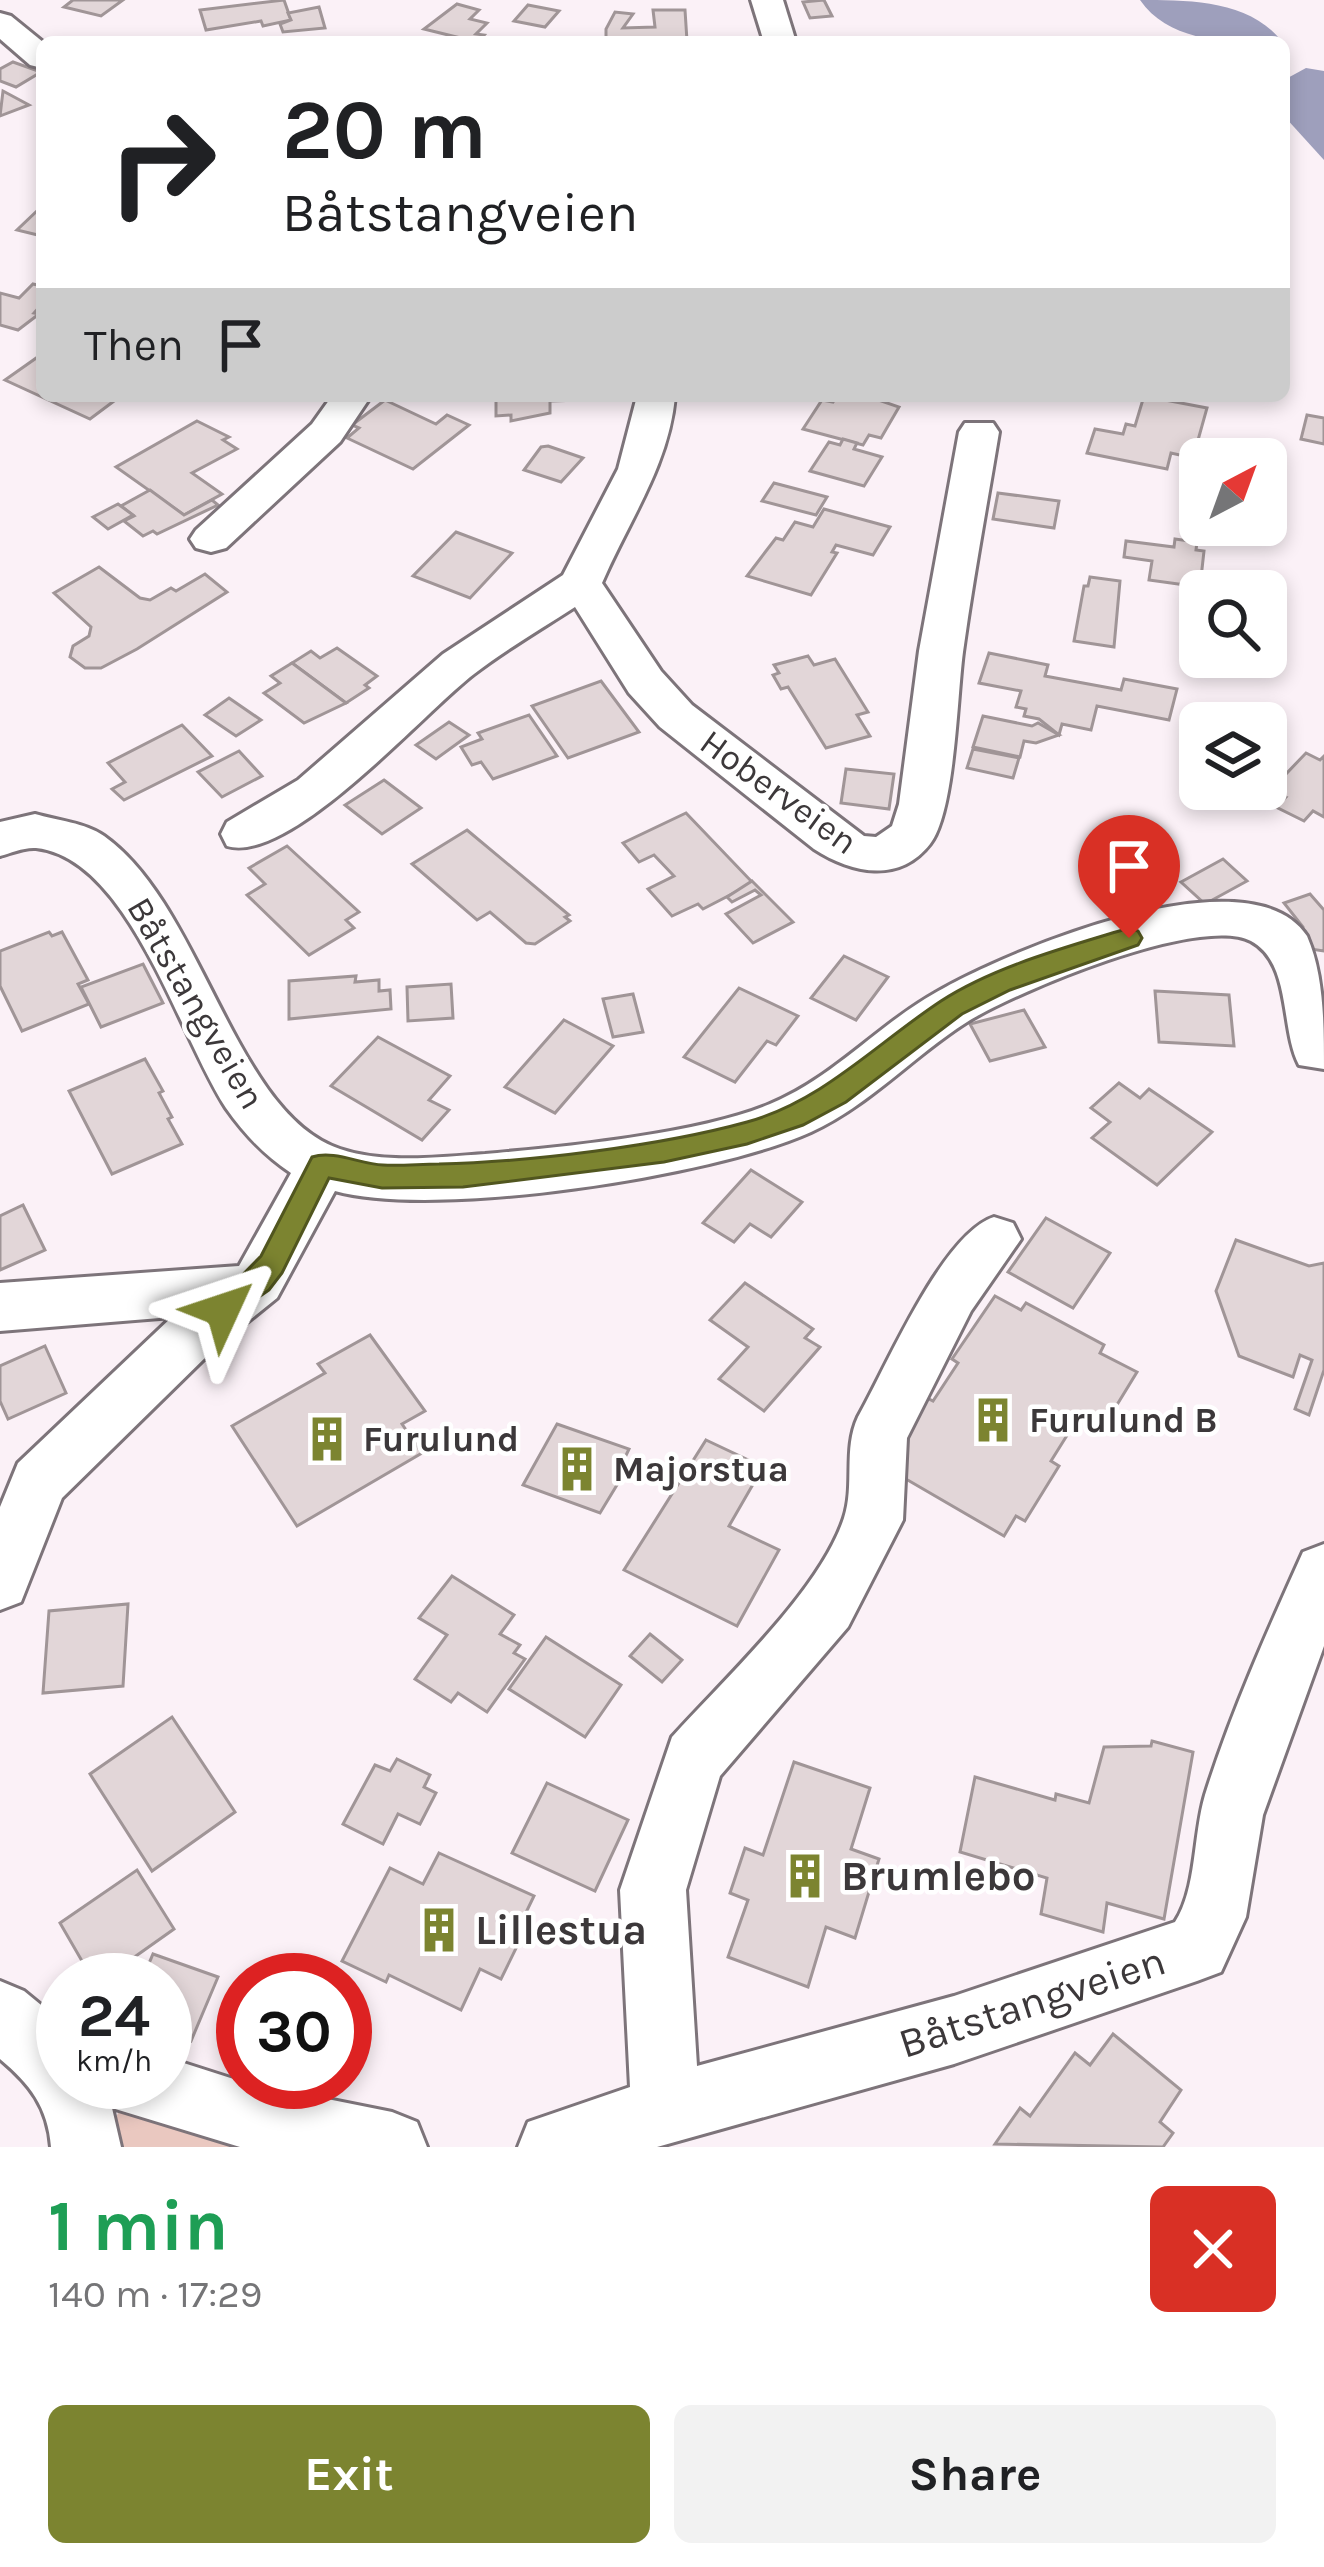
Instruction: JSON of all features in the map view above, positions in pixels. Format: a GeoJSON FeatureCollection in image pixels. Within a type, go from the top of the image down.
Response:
{"type":"FeatureCollection","features":[{"type":"Feature","properties":{"kind":"street"},"geometry":{"type":"LineString","coordinates":[[766,0],[778,36]]}},
{"type":"Feature","properties":{"kind":"street"},"geometry":{"type":"LineString","coordinates":[[0,23],[36,53]]}},
{"type":"Feature","properties":{"kind":"street"},"geometry":{"type":"LineString","coordinates":[[211,539],[313,446],[347,402]]}},
{"type":"Feature","properties":{"kind":"street"},"geometry":{"type":"LineString","coordinates":[[244,834],[314,792],[458,664],[580,583],[599,537],[648,454],[655,402]]}},
{"type":"Feature","properties":{"kind":"street","name":"Hoberveien"},"geometry":{"type":"LineString","coordinates":[[580,583],[645,682],[676,716],[831,837],[854,851],[884,855],[912,835],[922,804],[940,652],[980,432]]}},
{"type":"Feature","properties":{"kind":"street","name":"Båtstangveien"},"geometry":{"type":"LineString","coordinates":[[0,839],[34,831],[71,840],[121,874],[260,1116],[285,1144],[322,1166],[382,1177],[463,1175],[664,1151],[747,1133],[819,1104],[952,1006],[1000,983],[1129,938],[1216,917],[1260,926],[1286,944],[1318,1051]]}},
{"type":"Feature","properties":{"kind":"street"},"geometry":{"type":"LineString","coordinates":[[0,1582],[20,1493],[194,1332],[250,1288],[272,1264],[322,1166]]}},
{"type":"Feature","properties":{"kind":"street"},"geometry":{"type":"LineString","coordinates":[[667,2109],[652,1890],[694,1759],[827,1607],[874,1520],[878,1435],[950,1296],[994,1239]]}},
{"type":"Feature","properties":{"kind":"street"},"geometry":{"type":"LineString","coordinates":[[0,1307],[250,1288]]}},
{"type":"Feature","properties":{"kind":"street","name":"Båtstangveien"},"geometry":{"type":"LineString","coordinates":[[553,2147],[667,2109],[954,2030],[1197,1948],[1209,1933],[1218,1904],[1230,1818],[1324,1572]]}},
{"type":"Feature","properties":{"kind":"street"},"geometry":{"type":"LineString","coordinates":[[0,2014],[36,2048]]}},
{"type":"Feature","properties":{"kind":"street"},"geometry":{"type":"LineString","coordinates":[[192,2099],[335,2139],[392,2147]]}},
{"type":"Feature","properties":{"kind":"street"},"geometry":{"type":"LineString","coordinates":[[77,2109],[86,2147]]}},
{"type":"Feature","properties":{"kind":"shaded area"},"geometry":{"type":"Polygon","coordinates":[[[120,2109],[158,2109],[297,2147],[105,2147],[120,2109]]]}},
{"type":"Feature","properties":{"kind":"water"},"geometry":{"type":"Polygon","coordinates":[[[1306,68],[1324,71],[1324,160],[1290,123],[1290,77],[1306,68]]]}},
{"type":"Feature","properties":{"kind":"building"},"geometry":{"type":"Polygon","coordinates":[[[73,0],[123,0],[101,16],[64,7],[73,0]]]}},
{"type":"Feature","properties":{"kind":"building"},"geometry":{"type":"Polygon","coordinates":[[[284,0],[291,20],[263,26],[261,21],[206,30],[200,10],[284,0]]]}},
{"type":"Feature","properties":{"kind":"building"},"geometry":{"type":"Polygon","coordinates":[[[824,0],[832,16],[810,18],[803,2],[824,0]]]}},
{"type":"Feature","properties":{"kind":"building"},"geometry":{"type":"Polygon","coordinates":[[[457,4],[479,10],[470,19],[487,23],[476,34],[483,36],[424,29],[457,4]]]}},
{"type":"Feature","properties":{"kind":"building"},"geometry":{"type":"Polygon","coordinates":[[[528,5],[559,11],[545,27],[514,21],[528,5]]]}},
{"type":"Feature","properties":{"kind":"building"},"geometry":{"type":"Polygon","coordinates":[[[319,7],[325,28],[283,32],[280,24],[291,20],[288,13],[319,7]]]}},
{"type":"Feature","properties":{"kind":"building"},"geometry":{"type":"Polygon","coordinates":[[[653,10],[685,10],[687,36],[606,36],[615,12],[633,14],[623,28],[655,27],[653,10]]]}},
{"type":"Feature","properties":{"kind":"building"},"geometry":{"type":"Polygon","coordinates":[[[13,62],[36,70],[36,75],[16,87],[0,81],[0,69],[13,62]]]}},
{"type":"Feature","properties":{"kind":"building"},"geometry":{"type":"Polygon","coordinates":[[[3,91],[29,105],[0,116],[3,91]]]}},
{"type":"Feature","properties":{"kind":"building"},"geometry":{"type":"Polygon","coordinates":[[[36,212],[36,235],[17,230],[36,212]]]}},
{"type":"Feature","properties":{"kind":"building"},"geometry":{"type":"Polygon","coordinates":[[[36,285],[36,316],[18,330],[0,325],[0,293],[19,298],[36,285]]]}},
{"type":"Feature","properties":{"kind":"building"},"geometry":{"type":"Polygon","coordinates":[[[36,358],[36,394],[5,380],[36,358]]]}},
{"type":"Feature","properties":{"kind":"building"},"geometry":{"type":"Polygon","coordinates":[[[53,402],[113,402],[90,419],[53,402]]]}},
{"type":"Feature","properties":{"kind":"building"},"geometry":{"type":"Polygon","coordinates":[[[382,402],[389,402],[436,424],[447,415],[469,425],[413,469],[347,438],[359,428],[352,425],[382,402]]]}},
{"type":"Feature","properties":{"kind":"building"},"geometry":{"type":"Polygon","coordinates":[[[496,402],[550,402],[550,413],[511,421],[511,415],[496,416],[496,402]]]}},
{"type":"Feature","properties":{"kind":"building"},"geometry":{"type":"Polygon","coordinates":[[[821,402],[884,402],[899,407],[881,438],[869,435],[863,445],[803,429],[821,402]]]}},
{"type":"Feature","properties":{"kind":"building"},"geometry":{"type":"Polygon","coordinates":[[[1142,402],[1207,408],[1199,438],[1179,438],[1179,455],[1171,453],[1167,469],[1087,453],[1095,429],[1123,434],[1126,424],[1135,426],[1142,402]]]}},
{"type":"Feature","properties":{"kind":"building"},"geometry":{"type":"Polygon","coordinates":[[[1307,415],[1324,418],[1324,444],[1301,439],[1307,415]]]}},
{"type":"Feature","properties":{"kind":"building"},"geometry":{"type":"Polygon","coordinates":[[[197,421],[229,437],[223,440],[237,449],[192,473],[222,494],[184,515],[116,467],[197,421]]]}},
{"type":"Feature","properties":{"kind":"building"},"geometry":{"type":"Polygon","coordinates":[[[843,439],[857,443],[854,449],[882,457],[864,486],[810,471],[829,442],[840,445],[843,439]]]}},
{"type":"Feature","properties":{"kind":"building"},"geometry":{"type":"Polygon","coordinates":[[[541,447],[583,458],[561,482],[524,470],[541,447]]]}},
{"type":"Feature","properties":{"kind":"building"},"geometry":{"type":"Polygon","coordinates":[[[774,483],[827,497],[816,515],[762,501],[774,483]]]}},
{"type":"Feature","properties":{"kind":"building"},"geometry":{"type":"Polygon","coordinates":[[[150,490],[184,515],[212,500],[218,505],[143,536],[124,521],[134,516],[121,506],[150,490]]]}},
{"type":"Feature","properties":{"kind":"building"},"geometry":{"type":"Polygon","coordinates":[[[998,493],[1059,501],[1054,528],[993,519],[998,493]]]}},
{"type":"Feature","properties":{"kind":"building"},"geometry":{"type":"Polygon","coordinates":[[[118,504],[133,515],[108,529],[93,517],[118,504]]]}},
{"type":"Feature","properties":{"kind":"building"},"geometry":{"type":"Polygon","coordinates":[[[824,509],[890,527],[873,555],[836,545],[832,552],[837,553],[811,595],[747,576],[776,538],[783,540],[795,522],[813,527],[824,509]]]}},
{"type":"Feature","properties":{"kind":"building"},"geometry":{"type":"Polygon","coordinates":[[[456,532],[512,553],[470,598],[413,576],[456,532]]]}},
{"type":"Feature","properties":{"kind":"building"},"geometry":{"type":"Polygon","coordinates":[[[1175,539],[1179,546],[1204,551],[1202,570],[1179,570],[1179,584],[1149,580],[1152,561],[1124,557],[1126,541],[1174,547],[1175,539]]]}},
{"type":"Feature","properties":{"kind":"building"},"geometry":{"type":"Polygon","coordinates":[[[99,567],[140,598],[150,600],[205,574],[227,592],[137,649],[101,668],[85,668],[70,657],[73,646],[89,636],[91,627],[54,593],[99,567]]]}},
{"type":"Feature","properties":{"kind":"building"},"geometry":{"type":"Polygon","coordinates":[[[1090,577],[1120,581],[1114,647],[1074,641],[1084,586],[1090,577]]]}},
{"type":"Feature","properties":{"kind":"building"},"geometry":{"type":"Polygon","coordinates":[[[337,648],[377,676],[365,685],[369,688],[346,703],[292,663],[311,651],[320,658],[337,648]]]}},
{"type":"Feature","properties":{"kind":"building"},"geometry":{"type":"Polygon","coordinates":[[[989,653],[1048,665],[1045,676],[1121,690],[1124,679],[1177,689],[1169,720],[1097,706],[1091,730],[1062,724],[1059,735],[1039,719],[1024,716],[1026,709],[1016,707],[1021,691],[979,683],[989,653]]]}},
{"type":"Feature","properties":{"kind":"building"},"geometry":{"type":"Polygon","coordinates":[[[808,656],[814,665],[835,659],[868,712],[857,715],[870,736],[826,748],[788,687],[781,689],[773,675],[779,673],[774,665],[808,656]]]}},
{"type":"Feature","properties":{"kind":"building"},"geometry":{"type":"Polygon","coordinates":[[[292,663],[346,703],[304,723],[264,693],[280,683],[271,676],[292,663]]]}},
{"type":"Feature","properties":{"kind":"building"},"geometry":{"type":"Polygon","coordinates":[[[601,681],[639,732],[568,758],[532,706],[601,681]]]}},
{"type":"Feature","properties":{"kind":"building"},"geometry":{"type":"Polygon","coordinates":[[[229,698],[261,720],[236,736],[205,715],[229,698]]]}},
{"type":"Feature","properties":{"kind":"building"},"geometry":{"type":"Polygon","coordinates":[[[529,715],[557,756],[493,779],[481,762],[472,765],[461,747],[482,739],[478,733],[529,715]]]}},
{"type":"Feature","properties":{"kind":"building"},"geometry":{"type":"Polygon","coordinates":[[[983,716],[1032,726],[1038,723],[1059,735],[1036,743],[1024,741],[1020,757],[973,747],[983,716]]]}},
{"type":"Feature","properties":{"kind":"building"},"geometry":{"type":"Polygon","coordinates":[[[449,722],[469,735],[436,759],[416,745],[449,722]]]}},
{"type":"Feature","properties":{"kind":"building"},"geometry":{"type":"Polygon","coordinates":[[[182,725],[212,756],[124,800],[112,789],[125,782],[108,763],[182,725]]]}},
{"type":"Feature","properties":{"kind":"building"},"geometry":{"type":"Polygon","coordinates":[[[973,749],[1019,758],[1013,778],[967,768],[973,749]]]}},
{"type":"Feature","properties":{"kind":"building"},"geometry":{"type":"Polygon","coordinates":[[[239,751],[262,776],[222,797],[198,772],[239,751]]]}},
{"type":"Feature","properties":{"kind":"building"},"geometry":{"type":"Polygon","coordinates":[[[1306,753],[1320,760],[1324,756],[1324,817],[1313,811],[1304,821],[1282,810],[1287,810],[1287,773],[1306,753]]]}},
{"type":"Feature","properties":{"kind":"building"},"geometry":{"type":"Polygon","coordinates":[[[846,769],[894,774],[889,809],[841,803],[846,769]]]}},
{"type":"Feature","properties":{"kind":"building"},"geometry":{"type":"Polygon","coordinates":[[[384,780],[421,808],[382,834],[345,805],[384,780]]]}},
{"type":"Feature","properties":{"kind":"building"},"geometry":{"type":"Polygon","coordinates":[[[686,813],[753,883],[703,909],[698,904],[672,916],[648,889],[674,876],[654,855],[639,862],[623,843],[686,813]]]}},
{"type":"Feature","properties":{"kind":"building"},"geometry":{"type":"Polygon","coordinates":[[[467,830],[569,915],[565,917],[570,921],[535,944],[526,943],[490,912],[477,920],[412,864],[467,830]]]}},
{"type":"Feature","properties":{"kind":"building"},"geometry":{"type":"Polygon","coordinates":[[[287,846],[359,912],[346,920],[354,928],[309,955],[247,895],[265,884],[249,868],[287,846]]]}},
{"type":"Feature","properties":{"kind":"building"},"geometry":{"type":"Polygon","coordinates":[[[1223,859],[1247,881],[1205,904],[1181,882],[1223,859]]]}},
{"type":"Feature","properties":{"kind":"building"},"geometry":{"type":"Polygon","coordinates":[[[752,881],[793,922],[753,943],[726,914],[761,895],[755,890],[732,902],[727,897],[752,881]]]}},
{"type":"Feature","properties":{"kind":"building"},"geometry":{"type":"Polygon","coordinates":[[[1310,894],[1324,910],[1324,951],[1304,948],[1303,927],[1284,903],[1310,894]]]}},
{"type":"Feature","properties":{"kind":"building"},"geometry":{"type":"Polygon","coordinates":[[[49,932],[52,936],[62,932],[88,980],[78,984],[89,1004],[22,1031],[0,986],[0,951],[49,932]]]}},
{"type":"Feature","properties":{"kind":"building"},"geometry":{"type":"Polygon","coordinates":[[[844,956],[888,977],[856,1020],[811,998],[844,956]]]}},
{"type":"Feature","properties":{"kind":"building"},"geometry":{"type":"Polygon","coordinates":[[[143,964],[163,1003],[101,1027],[81,987],[143,964]]]}},
{"type":"Feature","properties":{"kind":"building"},"geometry":{"type":"Polygon","coordinates":[[[356,976],[355,982],[379,980],[379,991],[390,990],[391,1009],[289,1019],[289,981],[356,976]]]}},
{"type":"Feature","properties":{"kind":"building"},"geometry":{"type":"Polygon","coordinates":[[[451,984],[453,1018],[408,1021],[407,987],[451,984]]]}},
{"type":"Feature","properties":{"kind":"building"},"geometry":{"type":"Polygon","coordinates":[[[739,988],[798,1016],[776,1045],[767,1041],[735,1082],[684,1057],[739,988]]]}},
{"type":"Feature","properties":{"kind":"building"},"geometry":{"type":"Polygon","coordinates":[[[1155,991],[1229,995],[1234,1046],[1159,1042],[1155,991]]]}},
{"type":"Feature","properties":{"kind":"building"},"geometry":{"type":"Polygon","coordinates":[[[633,994],[643,1032],[613,1037],[603,999],[633,994]]]}},
{"type":"Feature","properties":{"kind":"building"},"geometry":{"type":"Polygon","coordinates":[[[1024,1010],[1045,1047],[990,1061],[970,1024],[1024,1010]]]}},
{"type":"Feature","properties":{"kind":"building"},"geometry":{"type":"Polygon","coordinates":[[[564,1020],[613,1046],[555,1113],[505,1087],[564,1020]]]}},
{"type":"Feature","properties":{"kind":"building"},"geometry":{"type":"Polygon","coordinates":[[[378,1037],[450,1076],[429,1100],[449,1110],[422,1140],[331,1086],[378,1037]]]}},
{"type":"Feature","properties":{"kind":"building"},"geometry":{"type":"Polygon","coordinates":[[[145,1059],[163,1091],[159,1093],[172,1117],[168,1119],[182,1144],[112,1174],[69,1091],[145,1059]]]}},
{"type":"Feature","properties":{"kind":"building"},"geometry":{"type":"Polygon","coordinates":[[[1119,1083],[1140,1098],[1149,1089],[1212,1132],[1157,1185],[1092,1138],[1110,1122],[1091,1108],[1119,1083]]]}},
{"type":"Feature","properties":{"kind":"building"},"geometry":{"type":"Polygon","coordinates":[[[751,1170],[802,1202],[771,1237],[750,1224],[734,1242],[703,1223],[751,1170]]]}},
{"type":"Feature","properties":{"kind":"building"},"geometry":{"type":"Polygon","coordinates":[[[23,1205],[45,1250],[0,1270],[0,1216],[23,1205]]]}},
{"type":"Feature","properties":{"kind":"building"},"geometry":{"type":"Polygon","coordinates":[[[1046,1218],[1110,1253],[1073,1308],[1008,1272],[1046,1218]]]}},
{"type":"Feature","properties":{"kind":"building"},"geometry":{"type":"Polygon","coordinates":[[[1236,1240],[1309,1266],[1324,1263],[1324,1370],[1309,1415],[1295,1409],[1312,1360],[1300,1355],[1293,1377],[1239,1356],[1216,1291],[1236,1240]]]}},
{"type":"Feature","properties":{"kind":"building"},"geometry":{"type":"Polygon","coordinates":[[[745,1283],[813,1329],[805,1338],[820,1347],[764,1411],[719,1379],[748,1347],[710,1320],[745,1283]]]}},
{"type":"Feature","properties":{"kind":"building","name":"Furulund B"},"geometry":{"type":"Polygon","coordinates":[[[995,1296],[1021,1310],[1026,1303],[1104,1345],[1100,1353],[1137,1372],[1104,1426],[1081,1413],[1051,1461],[1059,1466],[1025,1521],[1016,1516],[1004,1536],[887,1468],[925,1397],[933,1401],[958,1363],[952,1359],[995,1296]]]}},
{"type":"Feature","properties":{"kind":"building","name":"Furulund"},"geometry":{"type":"Polygon","coordinates":[[[370,1335],[425,1411],[402,1424],[422,1453],[297,1526],[232,1426],[325,1373],[318,1364],[370,1335]]]}},
{"type":"Feature","properties":{"kind":"building"},"geometry":{"type":"Polygon","coordinates":[[[45,1346],[66,1393],[8,1419],[0,1401],[0,1366],[45,1346]]]}},
{"type":"Feature","properties":{"kind":"building","name":"Majorstua"},"geometry":{"type":"Polygon","coordinates":[[[557,1424],[629,1449],[620,1468],[626,1470],[600,1513],[523,1485],[557,1424]]]}},
{"type":"Feature","properties":{"kind":"building"},"geometry":{"type":"Polygon","coordinates":[[[706,1440],[763,1467],[729,1526],[779,1550],[737,1626],[624,1570],[706,1440]]]}},
{"type":"Feature","properties":{"kind":"building"},"geometry":{"type":"Polygon","coordinates":[[[452,1576],[514,1615],[500,1634],[520,1645],[514,1653],[525,1659],[487,1712],[458,1693],[451,1702],[415,1679],[447,1635],[419,1618],[452,1576]]]}},
{"type":"Feature","properties":{"kind":"building"},"geometry":{"type":"Polygon","coordinates":[[[128,1604],[123,1686],[43,1693],[49,1611],[128,1604]]]}},
{"type":"Feature","properties":{"kind":"building"},"geometry":{"type":"Polygon","coordinates":[[[650,1634],[682,1660],[662,1682],[630,1656],[650,1634]]]}},
{"type":"Feature","properties":{"kind":"building"},"geometry":{"type":"Polygon","coordinates":[[[546,1637],[621,1685],[585,1737],[509,1689],[546,1637]]]}},
{"type":"Feature","properties":{"kind":"building"},"geometry":{"type":"Polygon","coordinates":[[[172,1717],[235,1812],[152,1871],[90,1774],[172,1717]]]}},
{"type":"Feature","properties":{"kind":"building"},"geometry":{"type":"Polygon","coordinates":[[[1152,1741],[1193,1752],[1164,1919],[1107,1903],[1103,1932],[1041,1914],[1047,1878],[960,1852],[975,1777],[1055,1800],[1056,1794],[1089,1803],[1104,1747],[1151,1746],[1152,1741]]]}},
{"type":"Feature","properties":{"kind":"building"},"geometry":{"type":"Polygon","coordinates":[[[397,1759],[430,1775],[424,1787],[436,1793],[420,1824],[398,1814],[383,1844],[343,1824],[375,1765],[390,1771],[397,1759]]]}},
{"type":"Feature","properties":{"kind":"building","name":"Brumlebo"},"geometry":{"type":"Polygon","coordinates":[[[794,1762],[870,1788],[851,1849],[879,1859],[855,1938],[826,1927],[808,1987],[728,1957],[748,1900],[730,1893],[745,1848],[763,1855],[794,1762]]]}},
{"type":"Feature","properties":{"kind":"building"},"geometry":{"type":"Polygon","coordinates":[[[547,1783],[628,1820],[595,1891],[512,1853],[547,1783]]]}},
{"type":"Feature","properties":{"kind":"building","name":"Lillestua"},"geometry":{"type":"Polygon","coordinates":[[[439,1853],[534,1896],[518,1929],[524,1932],[501,1979],[480,1969],[461,2010],[389,1975],[386,1982],[372,1975],[372,1953],[346,1953],[390,1868],[423,1884],[439,1853]]]}},
{"type":"Feature","properties":{"kind":"building"},"geometry":{"type":"Polygon","coordinates":[[[137,1870],[174,1929],[140,1953],[77,1953],[60,1923],[137,1870]]]}},
{"type":"Feature","properties":{"kind":"building"},"geometry":{"type":"Polygon","coordinates":[[[192,1968],[216,1976],[192,2039],[192,1968]]]}},
{"type":"Feature","properties":{"kind":"building"},"geometry":{"type":"Polygon","coordinates":[[[1113,2034],[1181,2090],[1160,2122],[1173,2133],[1163,2147],[995,2144],[1020,2108],[1030,2116],[1075,2053],[1090,2065],[1113,2034]]]}},
{"type":"Feature","properties":{"kind":"waterway"},"geometry":{"type":"LineString","coordinates":[[1168,0],[1241,36]]}},
{"type":"Feature","properties":{"kind":"place","name":"Furulund B"},"geometry":{"type":"Point","coordinates":[993,1420]}},
{"type":"Feature","properties":{"kind":"place","name":"Furulund"},"geometry":{"type":"Point","coordinates":[327,1439]}},
{"type":"Feature","properties":{"kind":"place","name":"Majorstua"},"geometry":{"type":"Point","coordinates":[577,1469]}},
{"type":"Feature","properties":{"kind":"place","name":"Brumlebo"},"geometry":{"type":"Point","coordinates":[805,1876]}},
{"type":"Feature","properties":{"kind":"place","name":"Lillestua"},"geometry":{"type":"Point","coordinates":[439,1930]}},
{"type":"Feature","properties":{"kind":"route"},"geometry":{"type":"LineString","coordinates":[[223,1310],[272,1264],[322,1166],[382,1177],[463,1175],[686,1148],[747,1133],[793,1118],[836,1094],[952,1006],[1000,983],[1129,938]]}}]}
